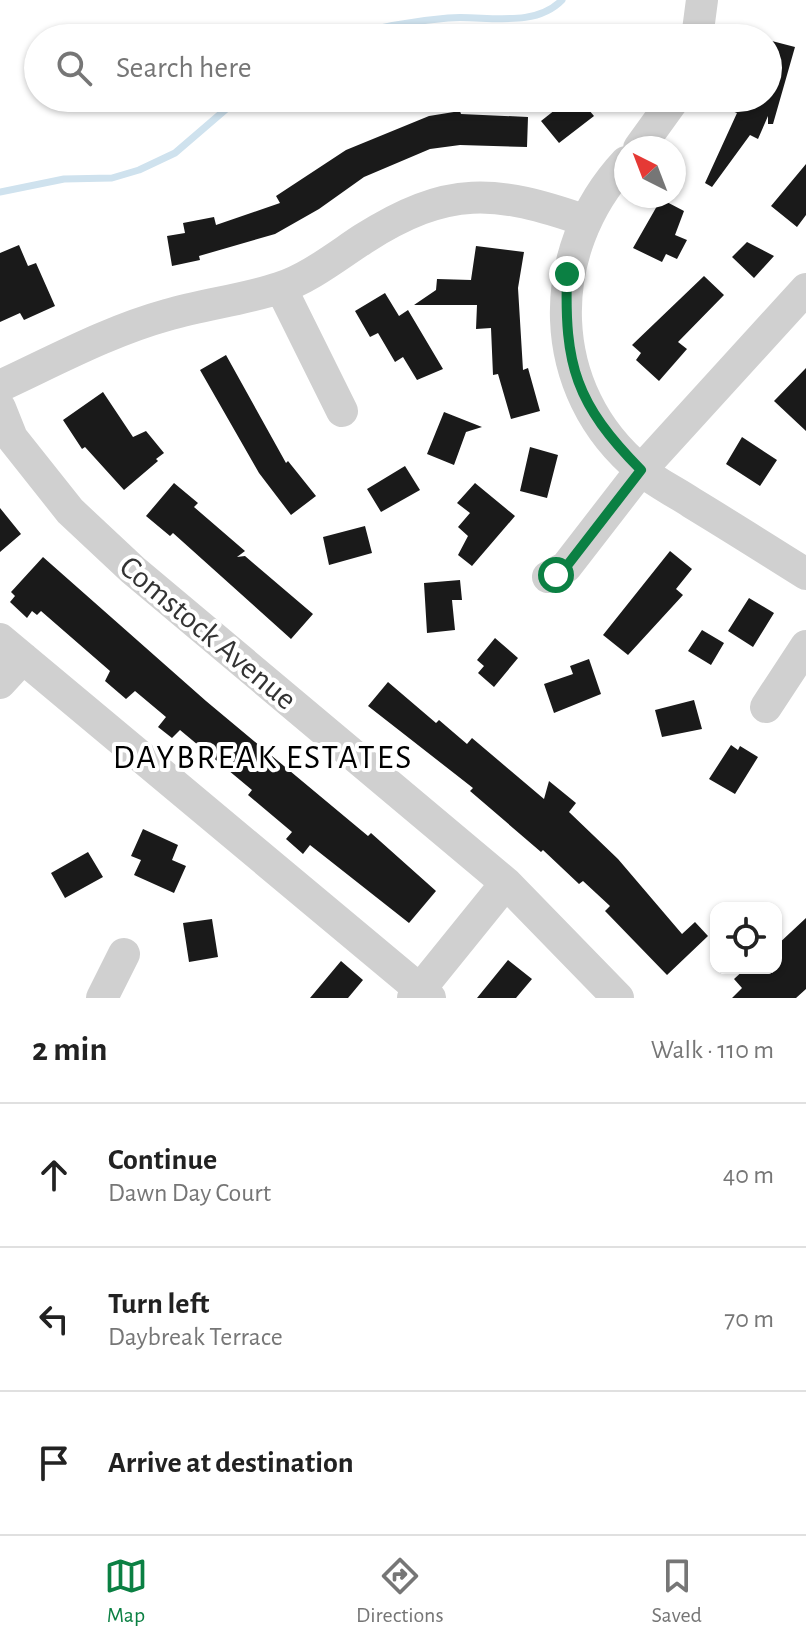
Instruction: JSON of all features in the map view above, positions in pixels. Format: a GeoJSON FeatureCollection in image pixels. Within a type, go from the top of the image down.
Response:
{"type":"FeatureCollection","features":[{"type":"Feature","properties":{"kind":"street"},"geometry":{"type":"LineString","coordinates":[[699,24],[702,0]]}},
{"type":"Feature","properties":{"kind":"street"},"geometry":{"type":"LineString","coordinates":[[648,136],[665,112]]}},
{"type":"Feature","properties":{"kind":"street"},"geometry":{"type":"LineString","coordinates":[[614,175],[586,221],[567,274],[566,333],[571,363],[594,416],[641,470],[806,574]]}},
{"type":"Feature","properties":{"kind":"street"},"geometry":{"type":"LineString","coordinates":[[0,386],[165,315],[281,288],[378,230],[442,202],[483,195],[506,197],[532,202],[586,221]]}},
{"type":"Feature","properties":{"kind":"street"},"geometry":{"type":"LineString","coordinates":[[281,288],[342,411]]}},
{"type":"Feature","properties":{"kind":"street"},"geometry":{"type":"LineString","coordinates":[[548,577],[566,567],[641,470],[806,289]]}},
{"type":"Feature","properties":{"kind":"street","name":"Comstock Avenue"},"geometry":{"type":"LineString","coordinates":[[0,408],[12,438],[49,488],[133,570],[506,883],[618,998]]}},
{"type":"Feature","properties":{"kind":"street"},"geometry":{"type":"LineString","coordinates":[[766,707],[806,646]]}},
{"type":"Feature","properties":{"kind":"street"},"geometry":{"type":"LineString","coordinates":[[0,683],[11,649],[421,995],[506,883]]}},
{"type":"Feature","properties":{"kind":"street"},"geometry":{"type":"LineString","coordinates":[[102,998],[124,954]]}},
{"type":"Feature","properties":{"kind":"building"},"geometry":{"type":"Polygon","coordinates":[[[782,44],[795,47],[782,92],[782,44]]]}},
{"type":"Feature","properties":{"kind":"building"},"geometry":{"type":"Polygon","coordinates":[[[460,112],[528,117],[527,147],[460,145],[430,149],[364,177],[319,209],[275,234],[199,256],[200,260],[172,266],[167,236],[185,233],[183,223],[214,217],[216,225],[280,203],[276,196],[346,150],[429,116],[460,112]]]}},
{"type":"Feature","properties":{"kind":"building"},"geometry":{"type":"Polygon","coordinates":[[[552,112],[591,112],[594,116],[559,143],[541,121],[552,112]]]}},
{"type":"Feature","properties":{"kind":"building"},"geometry":{"type":"Polygon","coordinates":[[[734,112],[776,112],[773,124],[768,124],[768,116],[758,139],[750,135],[712,187],[705,183],[737,113],[734,112]]]}},
{"type":"Feature","properties":{"kind":"building"},"geometry":{"type":"Polygon","coordinates":[[[806,164],[806,215],[797,227],[771,206],[806,164]]]}},
{"type":"Feature","properties":{"kind":"building"},"geometry":{"type":"Polygon","coordinates":[[[656,208],[684,211],[675,235],[687,240],[677,259],[666,254],[662,262],[633,248],[656,208]]]}},
{"type":"Feature","properties":{"kind":"building"},"geometry":{"type":"Polygon","coordinates":[[[747,242],[774,256],[754,278],[732,257],[747,242]]]}},
{"type":"Feature","properties":{"kind":"building"},"geometry":{"type":"Polygon","coordinates":[[[19,245],[28,266],[36,263],[55,306],[24,320],[20,313],[0,322],[0,253],[19,245]]]}},
{"type":"Feature","properties":{"kind":"building"},"geometry":{"type":"Polygon","coordinates":[[[476,246],[524,252],[518,288],[523,370],[528,368],[540,411],[511,419],[498,374],[493,375],[491,328],[476,329],[477,305],[414,305],[436,290],[437,279],[471,280],[476,246]]]}},
{"type":"Feature","properties":{"kind":"building"},"geometry":{"type":"Polygon","coordinates":[[[704,276],[724,295],[678,342],[687,349],[659,381],[636,360],[641,353],[632,345],[704,276]]]}},
{"type":"Feature","properties":{"kind":"building"},"geometry":{"type":"Polygon","coordinates":[[[385,293],[399,316],[408,310],[443,369],[417,380],[403,357],[395,362],[378,333],[370,337],[355,311],[385,293]]]}},
{"type":"Feature","properties":{"kind":"building"},"geometry":{"type":"Polygon","coordinates":[[[226,355],[286,463],[288,461],[316,496],[291,515],[259,473],[200,370],[226,355]]]}},
{"type":"Feature","properties":{"kind":"building"},"geometry":{"type":"Polygon","coordinates":[[[806,368],[806,431],[774,401],[806,368]]]}},
{"type":"Feature","properties":{"kind":"building"},"geometry":{"type":"Polygon","coordinates":[[[103,392],[133,437],[146,431],[164,453],[124,490],[85,447],[82,449],[63,420],[103,392]]]}},
{"type":"Feature","properties":{"kind":"building"},"geometry":{"type":"Polygon","coordinates":[[[444,412],[482,427],[466,432],[454,465],[427,454],[444,412]]]}},
{"type":"Feature","properties":{"kind":"building"},"geometry":{"type":"Polygon","coordinates":[[[742,437],[777,460],[760,486],[726,464],[742,437]]]}},
{"type":"Feature","properties":{"kind":"building"},"geometry":{"type":"Polygon","coordinates":[[[530,447],[558,455],[547,498],[520,491],[530,447]]]}},
{"type":"Feature","properties":{"kind":"building"},"geometry":{"type":"Polygon","coordinates":[[[405,466],[420,490],[381,512],[367,489],[405,466]]]}},
{"type":"Feature","properties":{"kind":"building"},"geometry":{"type":"Polygon","coordinates":[[[174,483],[198,503],[194,507],[245,551],[237,557],[245,556],[313,614],[291,639],[173,533],[170,536],[146,516],[174,483]]]}},
{"type":"Feature","properties":{"kind":"building"},"geometry":{"type":"Polygon","coordinates":[[[475,483],[515,516],[472,566],[458,555],[468,536],[458,527],[470,513],[457,503],[475,483]]]}},
{"type":"Feature","properties":{"kind":"building"},"geometry":{"type":"Polygon","coordinates":[[[0,508],[21,534],[0,552],[0,508]]]}},
{"type":"Feature","properties":{"kind":"building"},"geometry":{"type":"Polygon","coordinates":[[[365,526],[372,553],[329,565],[323,537],[365,526]]]}},
{"type":"Feature","properties":{"kind":"building"},"geometry":{"type":"Polygon","coordinates":[[[670,551],[692,569],[676,589],[683,595],[628,655],[603,635],[670,551]]]}},
{"type":"Feature","properties":{"kind":"building"},"geometry":{"type":"Polygon","coordinates":[[[43,557],[206,701],[368,836],[371,833],[436,891],[409,923],[310,845],[303,854],[286,839],[292,832],[248,795],[252,790],[180,730],[172,738],[158,727],[166,717],[135,691],[126,699],[105,681],[110,671],[41,611],[37,615],[32,611],[27,618],[10,602],[15,596],[11,592],[43,557]]]}},
{"type":"Feature","properties":{"kind":"building"},"geometry":{"type":"Polygon","coordinates":[[[460,580],[462,600],[452,600],[455,630],[427,633],[424,583],[460,580]]]}},
{"type":"Feature","properties":{"kind":"building"},"geometry":{"type":"Polygon","coordinates":[[[749,598],[774,613],[753,647],[728,631],[749,598]]]}},
{"type":"Feature","properties":{"kind":"building"},"geometry":{"type":"Polygon","coordinates":[[[702,630],[724,643],[711,665],[688,651],[702,630]]]}},
{"type":"Feature","properties":{"kind":"building"},"geometry":{"type":"Polygon","coordinates":[[[495,638],[518,658],[494,687],[478,673],[484,666],[477,660],[495,638]]]}},
{"type":"Feature","properties":{"kind":"building"},"geometry":{"type":"Polygon","coordinates":[[[589,659],[601,694],[554,713],[544,684],[573,674],[570,666],[589,659]]]}},
{"type":"Feature","properties":{"kind":"building"},"geometry":{"type":"Polygon","coordinates":[[[388,682],[436,723],[439,720],[467,744],[472,738],[544,799],[549,781],[576,803],[569,812],[618,859],[682,934],[695,922],[708,936],[667,975],[605,911],[610,906],[583,881],[579,884],[543,850],[541,852],[470,791],[473,788],[368,706],[388,682]]]}},
{"type":"Feature","properties":{"kind":"building"},"geometry":{"type":"Polygon","coordinates":[[[694,700],[702,729],[662,737],[655,710],[694,700]]]}},
{"type":"Feature","properties":{"kind":"building"},"geometry":{"type":"Polygon","coordinates":[[[731,745],[738,750],[740,746],[758,757],[735,794],[709,779],[731,745]]]}},
{"type":"Feature","properties":{"kind":"building"},"geometry":{"type":"Polygon","coordinates":[[[143,829],[178,845],[172,860],[186,866],[174,893],[134,875],[141,860],[131,856],[143,829]]]}},
{"type":"Feature","properties":{"kind":"building"},"geometry":{"type":"Polygon","coordinates":[[[88,852],[103,877],[65,898],[51,873],[88,852]]]}},
{"type":"Feature","properties":{"kind":"building"},"geometry":{"type":"Polygon","coordinates":[[[806,918],[806,989],[796,998],[732,998],[742,988],[734,979],[739,974],[782,974],[782,940],[806,918]]]}},
{"type":"Feature","properties":{"kind":"building"},"geometry":{"type":"Polygon","coordinates":[[[212,919],[218,957],[189,962],[183,923],[212,919]]]}},
{"type":"Feature","properties":{"kind":"building"},"geometry":{"type":"Polygon","coordinates":[[[508,960],[532,979],[516,998],[477,998],[508,960]]]}},
{"type":"Feature","properties":{"kind":"building"},"geometry":{"type":"Polygon","coordinates":[[[341,961],[363,980],[348,998],[310,998],[341,961]]]}},
{"type":"Feature","properties":{"kind":"waterway"},"geometry":{"type":"LineString","coordinates":[[400,24],[434,19],[523,18],[538,15],[562,0]]}},
{"type":"Feature","properties":{"kind":"waterway"},"geometry":{"type":"LineString","coordinates":[[0,192],[64,179],[112,178],[139,170],[175,153],[223,112]]}},
{"type":"Feature","properties":{"kind":"district","name":"DAYBREAK ESTATES"},"geometry":{"type":"Point","coordinates":[263,758]}},
{"type":"Feature","properties":{"kind":"route"},"geometry":{"type":"LineString","coordinates":[[556,575],[566,567],[641,470],[609,437],[581,391],[571,363],[566,333],[567,274]]}}]}
